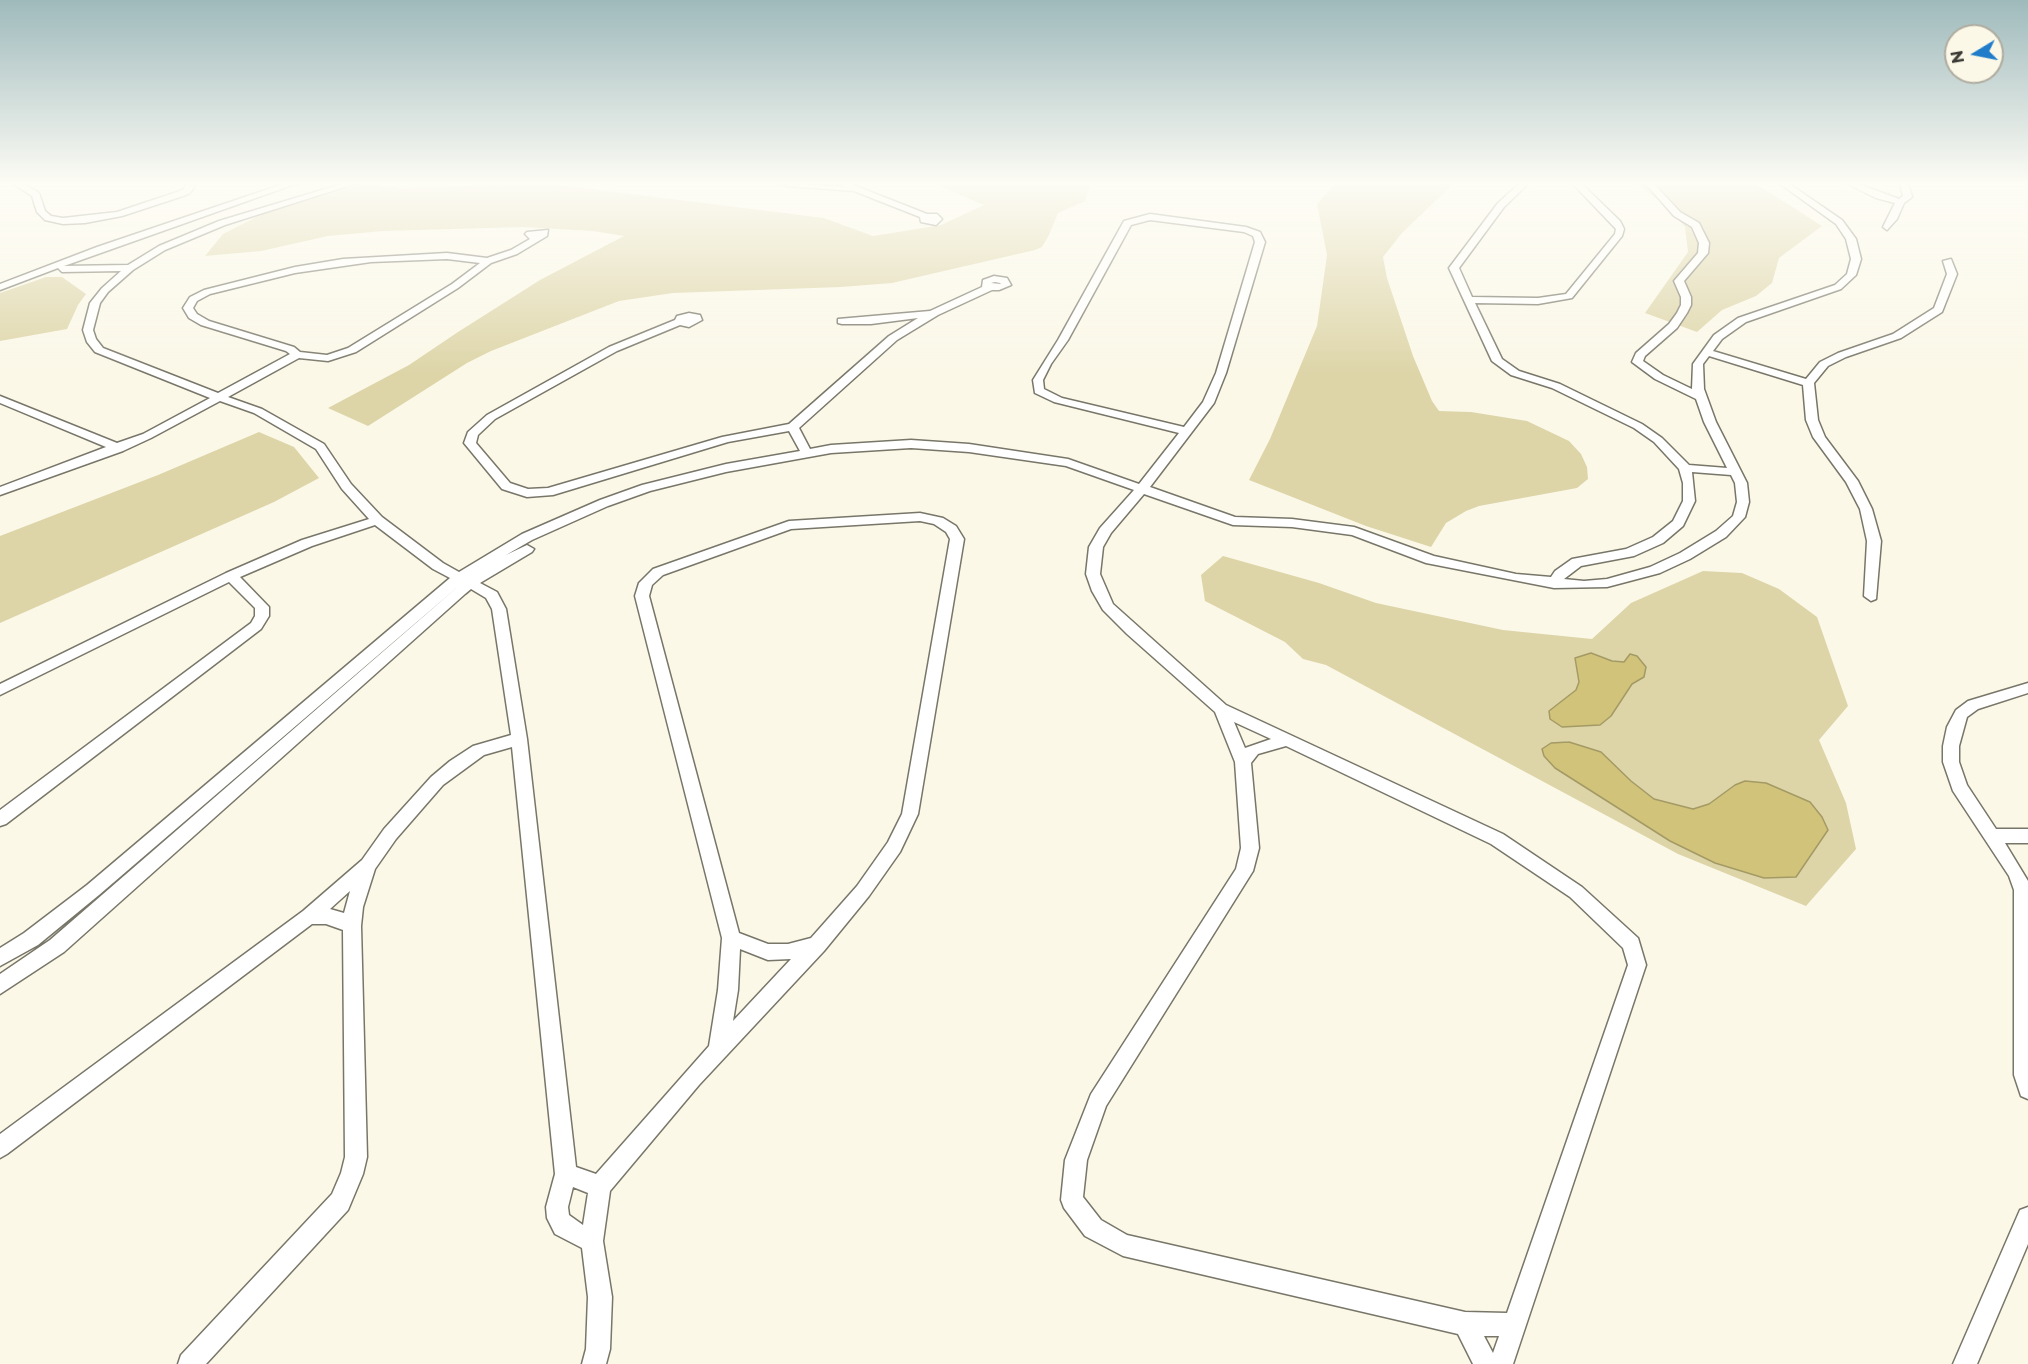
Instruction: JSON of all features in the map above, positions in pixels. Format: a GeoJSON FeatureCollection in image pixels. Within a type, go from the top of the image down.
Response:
{"type":"FeatureCollection","features":[{"type":"Feature","properties":{"kind":"street"},"geometry":{"type":"LineString","coordinates":[[0,287],[107,247]]}},
{"type":"Feature","properties":{"kind":"street"},"geometry":{"type":"LineString","coordinates":[[165,247],[130,268],[105,290],[95,303],[88,330],[91,340],[99,350],[258,411],[301,434],[320,447],[346,486],[377,520],[417,552],[492,595],[499,609],[519,739],[566,1174],[557,1207],[558,1218],[563,1226],[592,1241]]}},
{"type":"Feature","properties":{"kind":"street"},"geometry":{"type":"LineString","coordinates":[[488,261],[447,256],[343,262],[295,270],[207,292],[193,299],[188,308],[193,316],[204,323],[290,350],[297,355],[328,358],[352,350],[455,286],[488,261],[523,247]]}},
{"type":"Feature","properties":{"kind":"street"},"geometry":{"type":"LineString","coordinates":[[1114,247],[1063,340],[1046,364],[1038,381],[1039,391],[1058,400],[1186,430]]}},
{"type":"Feature","properties":{"kind":"street"},"geometry":{"type":"LineString","coordinates":[[1259,247],[1221,373],[1208,403],[1142,489],[1105,531],[1096,548],[1093,574],[1108,607],[1221,709],[1497,839],[1576,892],[1631,944],[1637,965],[1501,1364]]}},
{"type":"Feature","properties":{"kind":"street"},"geometry":{"type":"LineString","coordinates":[[1469,247],[1454,268],[1497,362],[1506,368],[1564,390],[1627,420],[1658,440],[1685,468],[1689,483],[1689,501],[1678,522],[1658,540],[1629,553],[1577,562],[1560,574],[1554,584]]}},
{"type":"Feature","properties":{"kind":"street"},"geometry":{"type":"LineString","coordinates":[[1470,300],[1545,300],[1569,296],[1609,247]]}},
{"type":"Feature","properties":{"kind":"street"},"geometry":{"type":"LineString","coordinates":[[1701,397],[1659,377],[1637,362],[1640,355],[1673,326],[1682,313],[1686,306],[1686,297],[1679,281],[1703,254],[1704,247]]}},
{"type":"Feature","properties":{"kind":"street"},"geometry":{"type":"LineString","coordinates":[[0,958],[31,939],[93,890],[464,581],[597,515],[701,475],[806,452],[911,444],[969,448],[1068,462],[1233,521],[1292,523],[1354,531],[1431,560],[1554,584],[1584,585],[1630,578],[1655,570],[1721,534],[1739,517],[1743,501],[1741,483],[1710,422],[1698,389],[1698,364],[1718,337],[1742,320],[1838,287],[1851,275],[1856,259],[1853,247]]}},
{"type":"Feature","properties":{"kind":"street"},"geometry":{"type":"LineString","coordinates":[[1870,596],[1874,541],[1866,509],[1852,481],[1819,437],[1812,420],[1808,383],[1824,364],[1842,355],[1897,336],[1938,310],[1952,274],[1948,261]]}},
{"type":"Feature","properties":{"kind":"street"},"geometry":{"type":"LineString","coordinates":[[47,271],[130,268]]}},
{"type":"Feature","properties":{"kind":"street"},"geometry":{"type":"LineString","coordinates":[[679,322],[613,349],[491,417],[472,434],[470,442],[506,486],[527,493],[549,492],[726,439],[793,427],[893,338],[934,313],[990,288]]}},
{"type":"Feature","properties":{"kind":"street"},"geometry":{"type":"LineString","coordinates":[[842,321],[871,321],[934,313]]}},
{"type":"Feature","properties":{"kind":"street"},"geometry":{"type":"LineString","coordinates":[[871,321],[885,328],[893,338]]}},
{"type":"Feature","properties":{"kind":"street"},"geometry":{"type":"LineString","coordinates":[[1706,352],[1808,383]]}},
{"type":"Feature","properties":{"kind":"street"},"geometry":{"type":"LineString","coordinates":[[0,491],[147,436],[297,355]]}},
{"type":"Feature","properties":{"kind":"street"},"geometry":{"type":"LineString","coordinates":[[0,399],[119,448]]}},
{"type":"Feature","properties":{"kind":"street"},"geometry":{"type":"LineString","coordinates":[[793,427],[806,452]]}},
{"type":"Feature","properties":{"kind":"street"},"geometry":{"type":"LineString","coordinates":[[1685,468],[1736,472]]}},
{"type":"Feature","properties":{"kind":"street"},"geometry":{"type":"LineString","coordinates":[[594,1364],[598,1349],[600,1297],[592,1241],[600,1186],[652,1123],[817,945],[863,891],[894,847],[910,813],[957,539],[951,529],[938,521],[920,517],[789,525],[658,572],[646,583],[642,596],[731,938],[728,990],[718,1050]]}},
{"type":"Feature","properties":{"kind":"street"},"geometry":{"type":"LineString","coordinates":[[0,690],[231,576],[307,543],[377,520]]}},
{"type":"Feature","properties":{"kind":"street"},"geometry":{"type":"LineString","coordinates":[[0,819],[256,626],[262,616],[262,607],[231,576]]}},
{"type":"Feature","properties":{"kind":"street"},"geometry":{"type":"LineString","coordinates":[[0,985],[57,946],[464,581]]}},
{"type":"Feature","properties":{"kind":"street"},"geometry":{"type":"LineString","coordinates":[[2027,1080],[2026,907],[2023,890],[2016,873],[1959,787],[1951,762],[1951,746],[1955,727],[1961,714],[1973,705],[2028,688]]}},
{"type":"Feature","properties":{"kind":"street"},"geometry":{"type":"LineString","coordinates":[[1221,709],[1244,762],[1250,848],[1244,871],[1098,1101],[1076,1160],[1072,1200],[1093,1228],[1123,1245],[1465,1324],[1515,1324]]}},
{"type":"Feature","properties":{"kind":"street"},"geometry":{"type":"LineString","coordinates":[[0,1147],[309,916],[368,865],[390,834],[436,781],[456,765],[479,750],[519,739]]}},
{"type":"Feature","properties":{"kind":"street"},"geometry":{"type":"LineString","coordinates":[[1244,762],[1253,750],[1288,740]]}},
{"type":"Feature","properties":{"kind":"street"},"geometry":{"type":"LineString","coordinates":[[1991,836],[2028,836]]}},
{"type":"Feature","properties":{"kind":"street"},"geometry":{"type":"LineString","coordinates":[[190,1364],[340,1202],[352,1174],[357,1157],[352,926],[359,891],[368,865]]}},
{"type":"Feature","properties":{"kind":"street"},"geometry":{"type":"LineString","coordinates":[[309,916],[326,916],[343,920],[352,926]]}},
{"type":"Feature","properties":{"kind":"street"},"geometry":{"type":"LineString","coordinates":[[731,938],[768,952],[788,952],[817,945]]}},
{"type":"Feature","properties":{"kind":"street"},"geometry":{"type":"LineString","coordinates":[[566,1174],[600,1186]]}},
{"type":"Feature","properties":{"kind":"street"},"geometry":{"type":"LineString","coordinates":[[1965,1364],[2027,1223]]}},
{"type":"Feature","properties":{"kind":"street"},"geometry":{"type":"LineString","coordinates":[[1465,1324],[1486,1364]]}},
{"type":"Feature","properties":{"kind":"shaded area"},"geometry":{"type":"Polygon","coordinates":[[[213,247],[280,247],[261,251],[205,256],[213,247]]]}},
{"type":"Feature","properties":{"kind":"shaded area"},"geometry":{"type":"Polygon","coordinates":[[[604,247],[1042,247],[892,283],[673,293],[619,301],[491,351],[467,363],[368,426],[328,408],[409,365],[540,280],[604,247]]]}},
{"type":"Feature","properties":{"kind":"shaded area"},"geometry":{"type":"Polygon","coordinates":[[[1325,247],[1391,247],[1383,257],[1387,278],[1413,356],[1432,401],[1439,411],[1471,412],[1527,421],[1569,441],[1581,454],[1587,467],[1588,479],[1577,488],[1479,506],[1466,511],[1446,523],[1431,547],[1366,526],[1249,480],[1270,439],[1317,326],[1327,255],[1325,247]]]}},
{"type":"Feature","properties":{"kind":"shaded area"},"geometry":{"type":"Polygon","coordinates":[[[1687,247],[1794,247],[1779,258],[1772,283],[1756,296],[1722,310],[1697,332],[1645,313],[1688,252],[1687,247]]]}},
{"type":"Feature","properties":{"kind":"shaded area"},"geometry":{"type":"Polygon","coordinates":[[[46,277],[62,277],[86,294],[67,329],[0,341],[0,293],[46,277]]]}},
{"type":"Feature","properties":{"kind":"shaded area"},"geometry":{"type":"Polygon","coordinates":[[[259,432],[294,447],[319,478],[274,502],[0,623],[0,536],[158,475],[259,432]]]}},
{"type":"Feature","properties":{"kind":"shaded area"},"geometry":{"type":"Polygon","coordinates":[[[1223,556],[1319,583],[1376,603],[1503,630],[1592,639],[1631,603],[1703,571],[1742,573],[1779,589],[1817,617],[1848,706],[1819,740],[1846,803],[1856,849],[1806,906],[1678,854],[1326,665],[1303,659],[1285,642],[1205,601],[1201,575],[1223,556]]]}},
{"type":"Feature","properties":{"kind":"shaded area"},"geometry":{"type":"Polygon","coordinates":[[[1591,653],[1612,661],[1624,662],[1630,654],[1637,656],[1646,667],[1644,677],[1632,684],[1611,716],[1600,725],[1562,727],[1550,719],[1549,711],[1576,690],[1579,682],[1575,658],[1591,653]]]}},
{"type":"Feature","properties":{"kind":"shaded area"},"geometry":{"type":"Polygon","coordinates":[[[1569,742],[1601,752],[1654,799],[1693,809],[1709,804],[1735,785],[1745,781],[1766,783],[1810,802],[1822,817],[1828,830],[1796,877],[1764,878],[1715,863],[1670,841],[1555,768],[1544,756],[1542,749],[1551,743],[1569,742]]]}}]}
